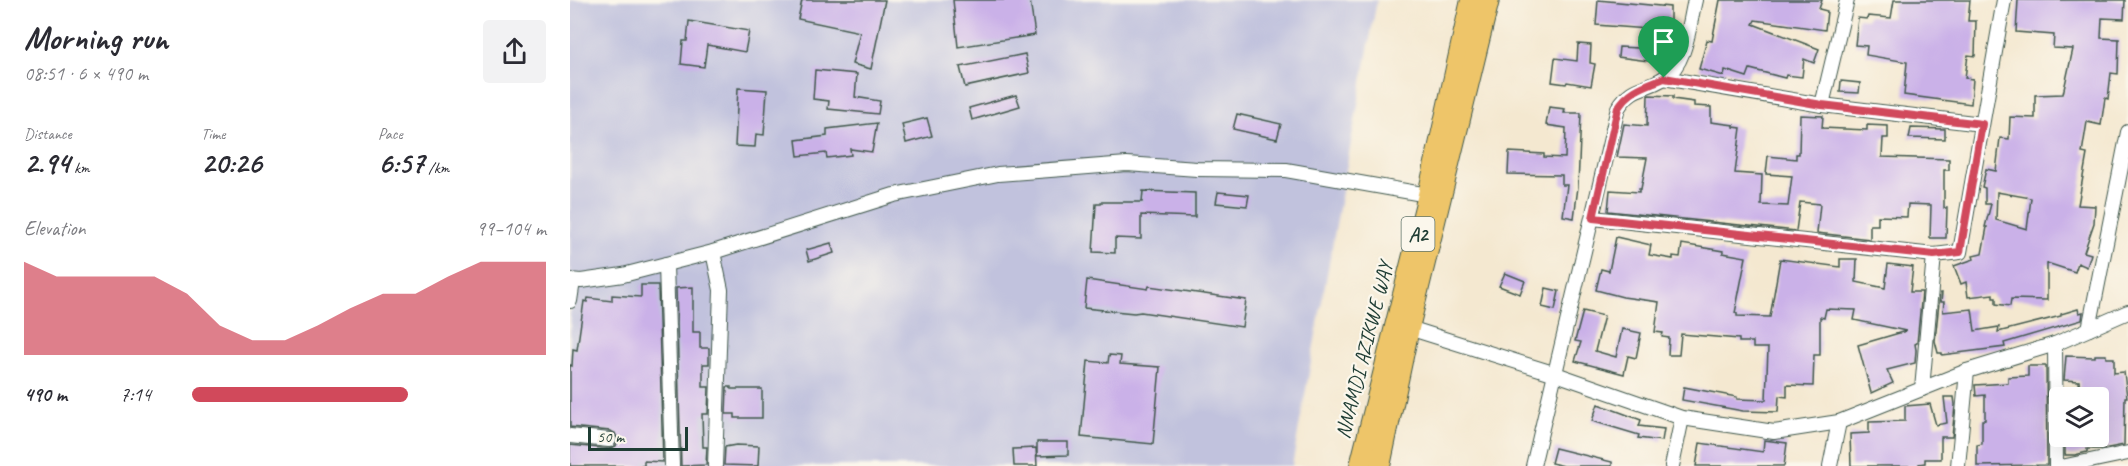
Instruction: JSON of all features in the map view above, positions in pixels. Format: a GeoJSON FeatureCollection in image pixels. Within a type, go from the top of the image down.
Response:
{"type":"FeatureCollection","features":[{"type":"Feature","properties":{"kind":"highway","name":"NNAMDI AZIKWE WAY"},"geometry":{"type":"LineString","coordinates":[[1360,466],[1428,195],[1471,0]]}},
{"type":"Feature","properties":{"kind":"highway","name":"NNAMDI AZIKWE WAY"},"geometry":{"type":"LineString","coordinates":[[1380,466],[1409,328],[1489,0]]}},
{"type":"Feature","properties":{"kind":"street"},"geometry":{"type":"LineString","coordinates":[[1533,466],[1618,108],[1632,91],[1664,78],[1672,70],[1681,56],[1695,0]]}},
{"type":"Feature","properties":{"kind":"street"},"geometry":{"type":"LineString","coordinates":[[1822,105],[1847,0]]}},
{"type":"Feature","properties":{"kind":"street"},"geometry":{"type":"LineString","coordinates":[[1593,218],[1934,255],[1960,252],[2004,0]]}},
{"type":"Feature","properties":{"kind":"street"},"geometry":{"type":"LineString","coordinates":[[1664,78],[1822,105],[1982,124]]}},
{"type":"Feature","properties":{"kind":"street"},"geometry":{"type":"LineString","coordinates":[[2089,329],[2128,132]]}},
{"type":"Feature","properties":{"kind":"street"},"geometry":{"type":"LineString","coordinates":[[570,301],[572,280],[581,281],[623,275],[713,252],[894,195],[998,174],[1127,164],[1197,169],[1286,170],[1428,195]]}},
{"type":"Feature","properties":{"kind":"street"},"geometry":{"type":"LineString","coordinates":[[713,252],[721,290],[714,466]]}},
{"type":"Feature","properties":{"kind":"street"},"geometry":{"type":"LineString","coordinates":[[1922,389],[1934,255]]}},
{"type":"Feature","properties":{"kind":"street"},"geometry":{"type":"LineString","coordinates":[[666,264],[672,466]]}},
{"type":"Feature","properties":{"kind":"street"},"geometry":{"type":"LineString","coordinates":[[1409,328],[1556,374],[1682,418],[1774,432],[1839,422],[1967,371],[2055,344],[2128,312]]}},
{"type":"Feature","properties":{"kind":"street"},"geometry":{"type":"LineString","coordinates":[[2055,344],[2056,466]]}},
{"type":"Feature","properties":{"kind":"street"},"geometry":{"type":"LineString","coordinates":[[1958,466],[1967,371]]}},
{"type":"Feature","properties":{"kind":"street"},"geometry":{"type":"LineString","coordinates":[[1672,466],[1682,418]]}},
{"type":"Feature","properties":{"kind":"street"},"geometry":{"type":"LineString","coordinates":[[1830,466],[1839,422]]}},
{"type":"Feature","properties":{"kind":"street"},"geometry":{"type":"LineString","coordinates":[[570,436],[609,440]]}},
{"type":"Feature","properties":{"kind":"street"},"geometry":{"type":"LineString","coordinates":[[2066,466],[2128,453]]}},
{"type":"Feature","properties":{"kind":"shaded area"},"geometry":{"type":"Polygon","coordinates":[[[570,0],[1377,0],[1292,466],[570,466],[570,0]]]}},
{"type":"Feature","properties":{"kind":"building"},"geometry":{"type":"Polygon","coordinates":[[[802,0],[885,0],[871,69],[852,64],[860,32],[798,19],[802,0]]]}},
{"type":"Feature","properties":{"kind":"building"},"geometry":{"type":"Polygon","coordinates":[[[953,0],[1030,0],[1035,35],[958,47],[953,0]]]}},
{"type":"Feature","properties":{"kind":"building"},"geometry":{"type":"Polygon","coordinates":[[[1598,0],[1670,7],[1670,22],[1662,22],[1661,30],[1596,25],[1598,0]]]}},
{"type":"Feature","properties":{"kind":"building"},"geometry":{"type":"Polygon","coordinates":[[[1720,0],[1822,0],[1819,9],[1827,11],[1825,30],[1755,20],[1753,24],[1819,49],[1814,63],[1804,59],[1802,77],[1786,75],[1785,78],[1750,69],[1747,77],[1725,70],[1724,76],[1699,69],[1707,40],[1712,41],[1720,0]]]}},
{"type":"Feature","properties":{"kind":"building"},"geometry":{"type":"Polygon","coordinates":[[[1894,0],[1970,0],[1968,21],[1976,21],[1975,56],[1968,55],[1965,78],[1973,79],[1971,104],[1904,95],[1907,62],[1866,55],[1867,46],[1855,45],[1858,18],[1867,19],[1868,16],[1891,18],[1894,0]]]}},
{"type":"Feature","properties":{"kind":"building"},"geometry":{"type":"Polygon","coordinates":[[[2018,0],[2125,0],[2124,19],[2102,18],[2101,38],[2119,39],[2118,74],[2111,73],[2108,99],[2105,98],[2101,125],[2087,122],[2082,153],[2087,154],[2078,205],[2095,206],[2094,223],[2084,252],[2091,254],[2087,267],[2078,263],[2075,272],[2047,263],[2047,300],[2011,299],[2010,306],[1996,304],[1993,294],[1968,297],[1966,282],[1961,284],[1954,266],[1982,254],[1987,227],[1985,227],[1991,204],[1985,204],[1985,188],[1982,187],[1986,169],[1996,171],[2000,138],[2009,139],[2010,117],[2035,118],[2035,95],[2063,94],[2073,49],[2053,48],[2054,35],[2016,32],[2018,0]],[[1997,192],[1996,220],[2027,229],[2031,198],[1997,192]]]}},
{"type":"Feature","properties":{"kind":"building"},"geometry":{"type":"Polygon","coordinates":[[[689,21],[749,31],[745,52],[707,45],[704,67],[681,64],[683,41],[687,41],[689,21]]]}},
{"type":"Feature","properties":{"kind":"building"},"geometry":{"type":"Polygon","coordinates":[[[1578,44],[1591,45],[1590,63],[1595,64],[1591,86],[1552,82],[1555,58],[1577,61],[1578,44]]]}},
{"type":"Feature","properties":{"kind":"building"},"geometry":{"type":"Polygon","coordinates":[[[1619,47],[1658,49],[1656,62],[1618,57],[1619,47]]]}},
{"type":"Feature","properties":{"kind":"building"},"geometry":{"type":"Polygon","coordinates":[[[1025,54],[1029,73],[965,87],[960,67],[1025,54]]]}},
{"type":"Feature","properties":{"kind":"building"},"geometry":{"type":"Polygon","coordinates":[[[815,70],[857,74],[855,97],[880,101],[878,114],[828,109],[829,101],[813,99],[815,70]]]}},
{"type":"Feature","properties":{"kind":"building"},"geometry":{"type":"Polygon","coordinates":[[[1841,81],[1860,83],[1859,93],[1840,92],[1841,81]]]}},
{"type":"Feature","properties":{"kind":"building"},"geometry":{"type":"Polygon","coordinates":[[[738,88],[767,90],[764,135],[756,134],[755,147],[735,146],[738,88]]]}},
{"type":"Feature","properties":{"kind":"building"},"geometry":{"type":"Polygon","coordinates":[[[1016,95],[1020,106],[972,120],[969,108],[1016,95]]]}},
{"type":"Feature","properties":{"kind":"building"},"geometry":{"type":"Polygon","coordinates":[[[1648,95],[1673,96],[1673,99],[1694,102],[1694,106],[1711,107],[1711,122],[1741,128],[1735,173],[1762,175],[1761,205],[1788,206],[1792,176],[1766,174],[1768,156],[1796,159],[1796,154],[1799,154],[1800,115],[1823,116],[1822,128],[1867,130],[1867,125],[1888,126],[1888,138],[1883,138],[1882,157],[1949,159],[1949,170],[1944,170],[1944,208],[1947,208],[1946,238],[1930,238],[1931,205],[1908,204],[1907,217],[1878,216],[1878,225],[1870,225],[1870,239],[1817,233],[1820,204],[1800,202],[1796,231],[1608,211],[1610,190],[1639,192],[1641,189],[1647,158],[1617,157],[1624,124],[1647,126],[1648,95]]]}},
{"type":"Feature","properties":{"kind":"building"},"geometry":{"type":"Polygon","coordinates":[[[1549,107],[1565,109],[1564,113],[1581,113],[1578,187],[1574,218],[1563,216],[1567,185],[1562,185],[1562,175],[1508,174],[1509,152],[1565,158],[1566,128],[1546,125],[1549,107]]]}},
{"type":"Feature","properties":{"kind":"building"},"geometry":{"type":"Polygon","coordinates":[[[1237,114],[1281,124],[1277,139],[1233,129],[1237,114]]]}},
{"type":"Feature","properties":{"kind":"building"},"geometry":{"type":"Polygon","coordinates":[[[927,118],[932,136],[906,143],[902,124],[927,118]]]}},
{"type":"Feature","properties":{"kind":"building"},"geometry":{"type":"Polygon","coordinates":[[[877,123],[872,152],[850,149],[851,155],[827,158],[826,153],[798,156],[796,140],[827,136],[827,129],[877,123]]]}},
{"type":"Feature","properties":{"kind":"building"},"geometry":{"type":"Polygon","coordinates":[[[1911,128],[1945,129],[1945,139],[1909,138],[1911,128]]]}},
{"type":"Feature","properties":{"kind":"building"},"geometry":{"type":"Polygon","coordinates":[[[1143,191],[1195,193],[1195,217],[1141,215],[1141,239],[1115,238],[1115,253],[1093,252],[1096,204],[1142,202],[1143,191]]]}},
{"type":"Feature","properties":{"kind":"building"},"geometry":{"type":"Polygon","coordinates":[[[1218,192],[1249,195],[1247,206],[1216,203],[1218,192]]]}},
{"type":"Feature","properties":{"kind":"building"},"geometry":{"type":"Polygon","coordinates":[[[1616,237],[1651,245],[1649,255],[1673,259],[1673,256],[1680,257],[1682,244],[1746,257],[1735,313],[1737,316],[1770,317],[1780,259],[1840,267],[1840,259],[1857,259],[1856,282],[1885,288],[1888,264],[1913,267],[1910,292],[1922,292],[1917,343],[1915,344],[1915,363],[1887,370],[1893,383],[1871,393],[1858,345],[1906,331],[1854,320],[1856,310],[1826,309],[1824,318],[1820,317],[1820,355],[1814,355],[1813,386],[1787,385],[1787,397],[1779,396],[1778,412],[1743,411],[1682,400],[1684,387],[1737,397],[1737,399],[1766,400],[1768,348],[1753,348],[1753,342],[1739,342],[1739,339],[1681,334],[1679,355],[1668,355],[1669,338],[1662,337],[1663,333],[1655,332],[1659,302],[1623,297],[1596,290],[1601,269],[1609,271],[1616,237]]]}},
{"type":"Feature","properties":{"kind":"building"},"geometry":{"type":"Polygon","coordinates":[[[831,243],[834,253],[809,261],[806,250],[831,243]]]}},
{"type":"Feature","properties":{"kind":"building"},"geometry":{"type":"Polygon","coordinates":[[[1505,273],[1525,281],[1520,294],[1499,286],[1505,273]]]}},
{"type":"Feature","properties":{"kind":"building"},"geometry":{"type":"Polygon","coordinates":[[[1087,280],[1246,300],[1242,327],[1141,312],[1084,308],[1087,280]]]}},
{"type":"Feature","properties":{"kind":"building"},"geometry":{"type":"Polygon","coordinates":[[[641,285],[658,285],[663,462],[644,461],[644,466],[570,466],[570,445],[609,449],[616,446],[618,440],[615,433],[610,431],[570,427],[570,365],[572,366],[573,349],[577,350],[584,301],[587,302],[588,298],[612,301],[612,295],[641,297],[641,285]]]}},
{"type":"Feature","properties":{"kind":"building"},"geometry":{"type":"Polygon","coordinates":[[[693,287],[693,332],[700,332],[700,348],[709,348],[709,364],[703,364],[703,387],[709,387],[708,414],[702,414],[703,447],[707,447],[706,465],[681,466],[676,288],[693,287]]]}},
{"type":"Feature","properties":{"kind":"building"},"geometry":{"type":"Polygon","coordinates":[[[1546,288],[1559,291],[1555,310],[1542,307],[1546,288]]]}},
{"type":"Feature","properties":{"kind":"building"},"geometry":{"type":"Polygon","coordinates":[[[1940,293],[1942,293],[1941,302],[1944,302],[1943,312],[1972,309],[1975,331],[1999,327],[1998,332],[2061,316],[2061,314],[2078,309],[2079,313],[2083,312],[2082,320],[2004,343],[2005,347],[1942,355],[1938,353],[1935,341],[1940,293]]]}},
{"type":"Feature","properties":{"kind":"building"},"geometry":{"type":"Polygon","coordinates":[[[1583,311],[1604,316],[1595,351],[1616,357],[1622,329],[1641,333],[1636,358],[1628,356],[1624,374],[1575,361],[1581,342],[1575,341],[1583,311]]]}},
{"type":"Feature","properties":{"kind":"building"},"geometry":{"type":"Polygon","coordinates":[[[1109,355],[1121,356],[1120,364],[1160,367],[1153,444],[1081,437],[1088,361],[1108,363],[1109,355]]]}},
{"type":"Feature","properties":{"kind":"building"},"geometry":{"type":"Polygon","coordinates":[[[2095,355],[2106,355],[2106,358],[2114,358],[2114,373],[2124,372],[2127,397],[2125,397],[2124,445],[2103,449],[2087,449],[2087,452],[2065,455],[2065,447],[2109,447],[2109,387],[2079,387],[2079,381],[2064,380],[2066,356],[2095,357],[2095,355]]]}},
{"type":"Feature","properties":{"kind":"building"},"geometry":{"type":"Polygon","coordinates":[[[2028,366],[2046,366],[2047,465],[1977,466],[1977,445],[1982,444],[1982,420],[1985,420],[1985,395],[1976,396],[1975,385],[2008,383],[2008,377],[2028,376],[2028,366]]]}},
{"type":"Feature","properties":{"kind":"building"},"geometry":{"type":"Polygon","coordinates":[[[727,387],[762,389],[762,418],[735,418],[735,414],[726,414],[727,387]]]}},
{"type":"Feature","properties":{"kind":"building"},"geometry":{"type":"Polygon","coordinates":[[[1944,397],[1954,397],[1955,405],[1952,437],[1941,437],[1941,459],[1925,459],[1925,463],[1919,466],[1851,466],[1850,434],[1869,433],[1869,422],[1905,421],[1905,406],[1930,404],[1936,425],[1947,423],[1944,397]]]}},
{"type":"Feature","properties":{"kind":"building"},"geometry":{"type":"Polygon","coordinates":[[[1598,404],[1641,420],[1639,426],[1664,429],[1662,441],[1638,438],[1639,435],[1592,421],[1598,404]]]}},
{"type":"Feature","properties":{"kind":"building"},"geometry":{"type":"Polygon","coordinates":[[[1764,440],[1787,443],[1784,466],[1696,466],[1700,443],[1763,452],[1764,440]]]}},
{"type":"Feature","properties":{"kind":"building"},"geometry":{"type":"Polygon","coordinates":[[[1037,442],[1068,442],[1068,455],[1037,456],[1037,442]]]}},
{"type":"Feature","properties":{"kind":"building"},"geometry":{"type":"Polygon","coordinates":[[[759,446],[758,466],[724,465],[725,447],[759,446]]]}},
{"type":"Feature","properties":{"kind":"building"},"geometry":{"type":"Polygon","coordinates":[[[1036,448],[1037,466],[1014,466],[1013,449],[1036,448]]]}},
{"type":"Feature","properties":{"kind":"building"},"geometry":{"type":"Polygon","coordinates":[[[1555,448],[1612,462],[1612,466],[1564,466],[1551,463],[1555,448]]]}},
{"type":"Feature","properties":{"kind":"route"},"geometry":{"type":"LineString","coordinates":[[1664,78],[1822,105],[1982,124],[1960,252],[1934,255],[1593,218],[1618,108],[1632,91],[1664,78]]}}]}
